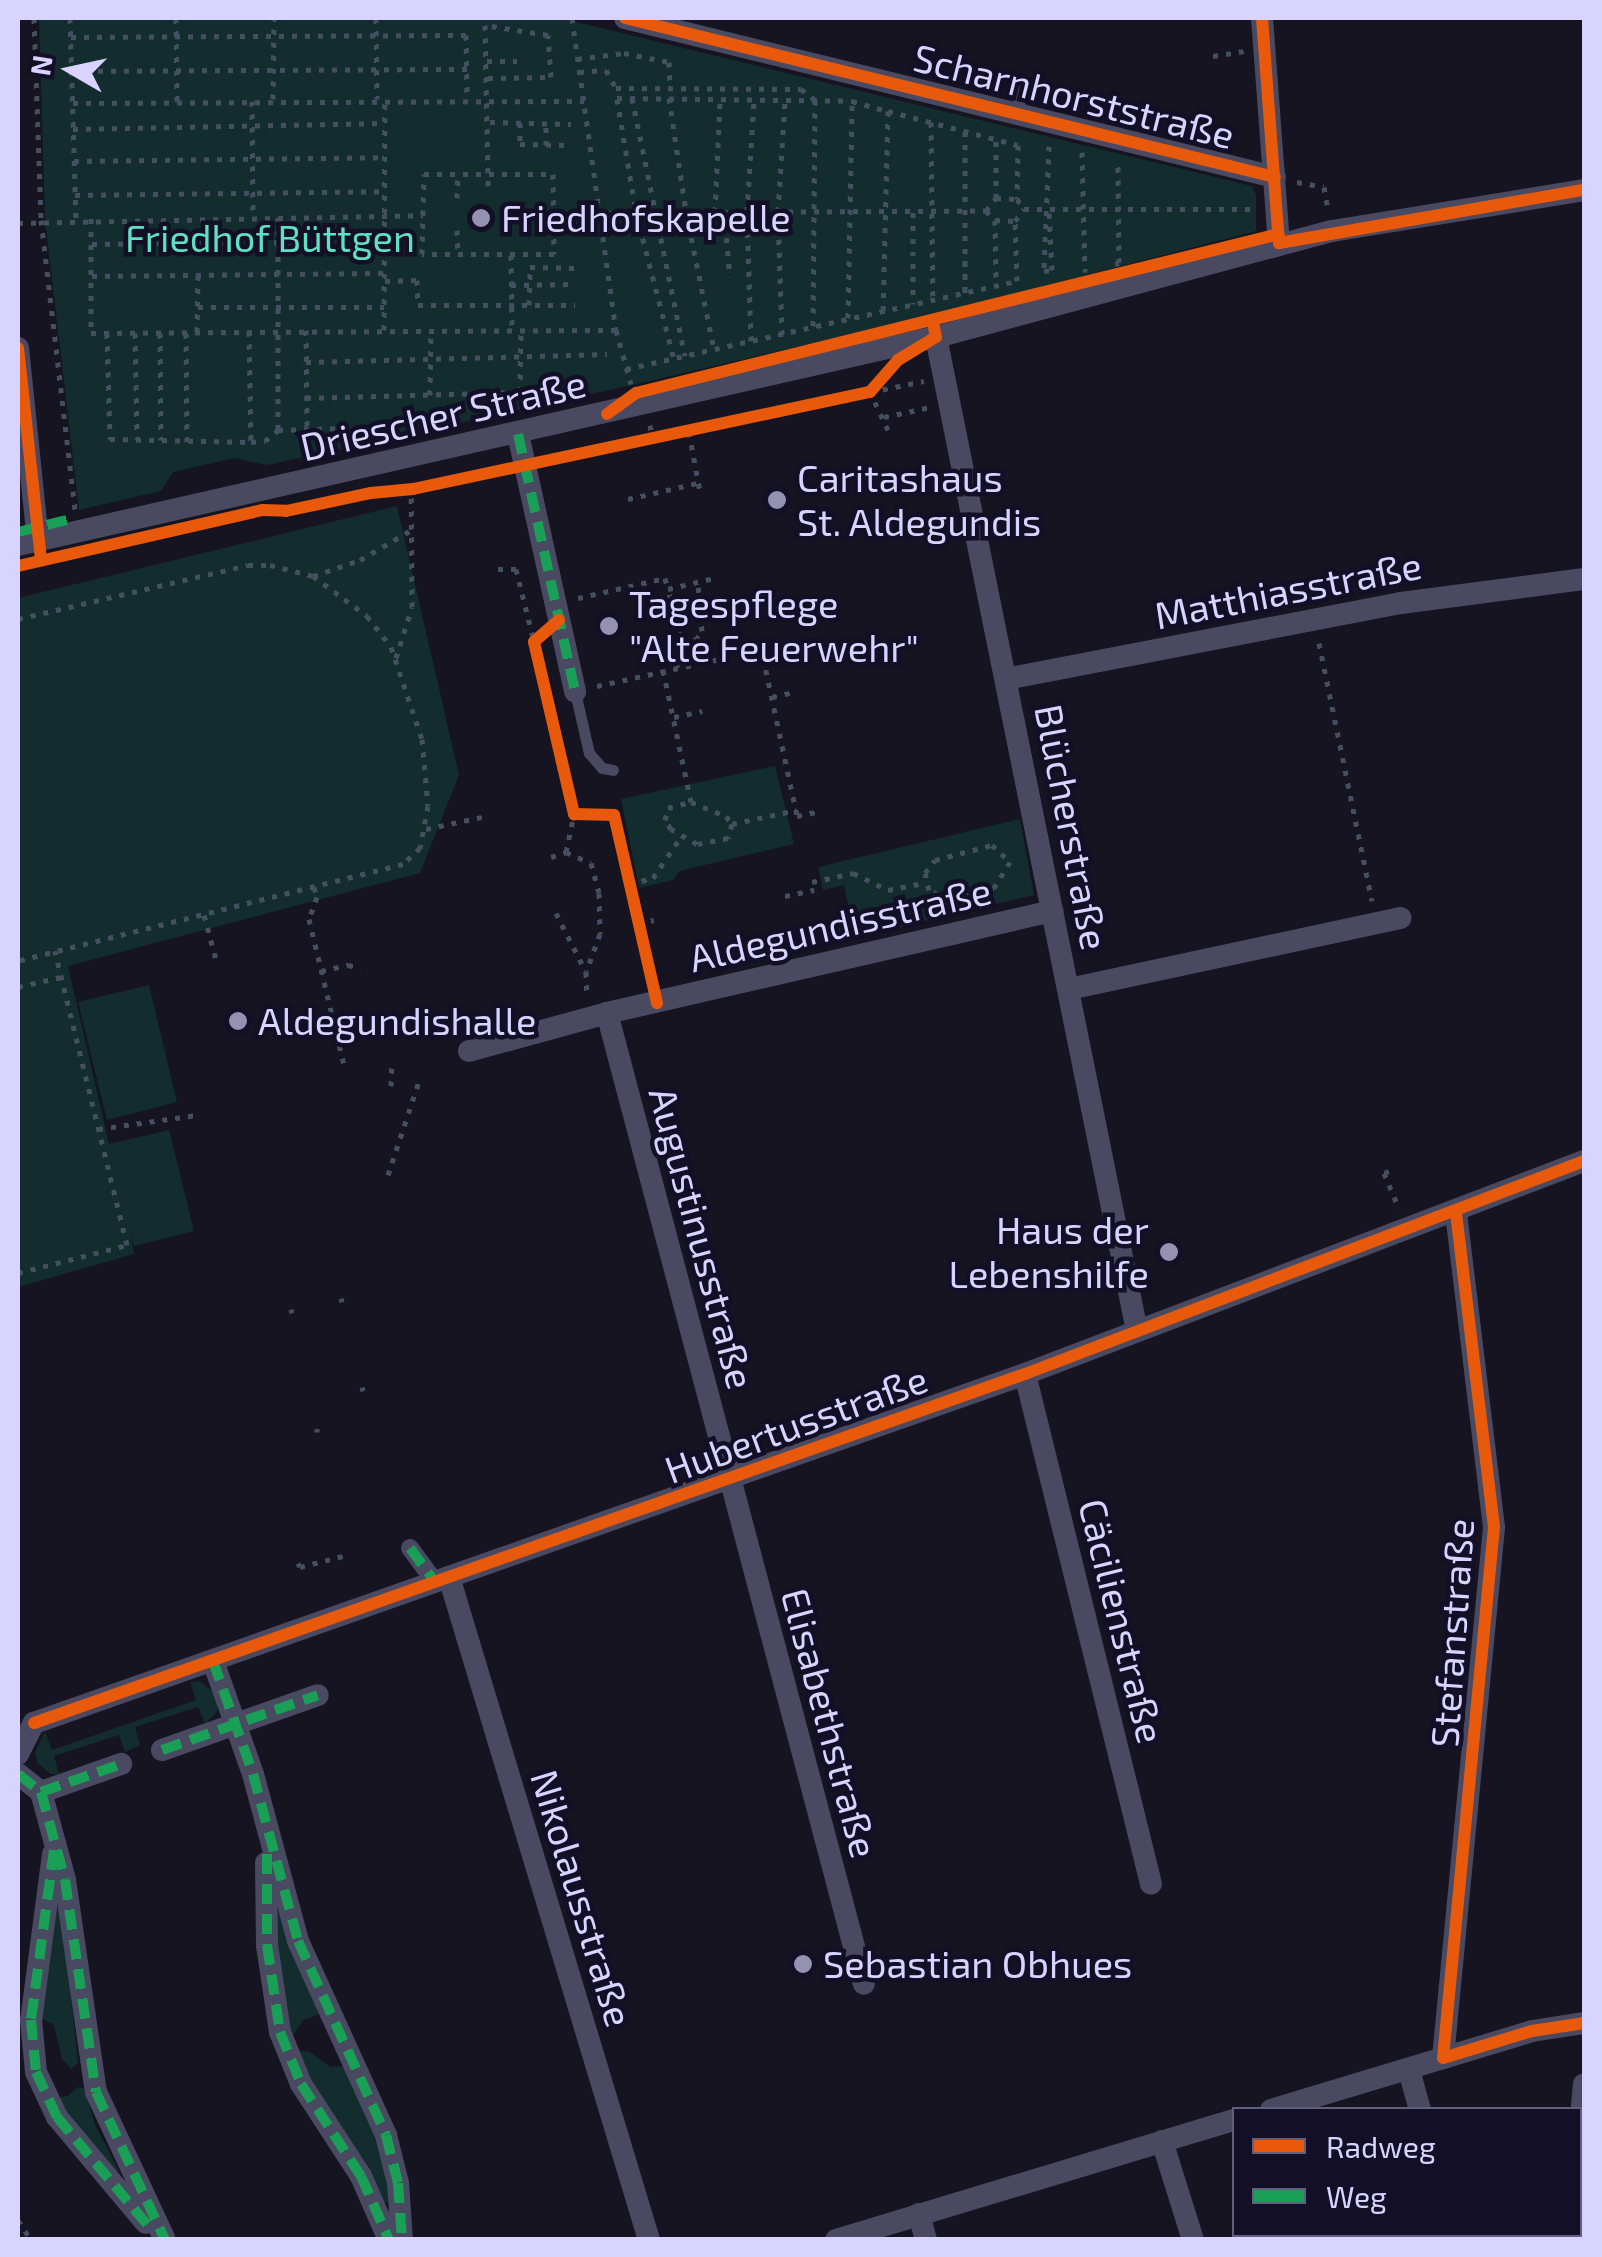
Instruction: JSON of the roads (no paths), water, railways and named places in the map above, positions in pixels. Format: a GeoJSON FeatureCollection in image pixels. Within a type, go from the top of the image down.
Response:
{"type":"FeatureCollection","features":[{"type":"Feature","properties":{"kind":"street","name":"Scharnhorststraße"},"geometry":{"type":"LineString","coordinates":[[625,18],[1275,177]]}},
{"type":"Feature","properties":{"kind":"street"},"geometry":{"type":"LineString","coordinates":[[1262,18],[1280,244]]}},
{"type":"Feature","properties":{"kind":"street","name":"Driescher Straße"},"geometry":{"type":"LineString","coordinates":[[28,543],[936,337],[1332,231],[1584,190]]}},
{"type":"Feature","properties":{"kind":"street","name":"Blücherstraße"},"geometry":{"type":"LineString","coordinates":[[936,337],[1137,1331]]}},
{"type":"Feature","properties":{"kind":"street"},"geometry":{"type":"LineString","coordinates":[[18,348],[28,543]]}},
{"type":"Feature","properties":{"kind":"street"},"geometry":{"type":"LineString","coordinates":[[518,434],[575,692]]}},
{"type":"Feature","properties":{"kind":"street","name":"Matthiasstraße"},"geometry":{"type":"LineString","coordinates":[[1006,679],[1514,585],[1584,579]]}},
{"type":"Feature","properties":{"kind":"street","name":"Aldegundisstraße"},"geometry":{"type":"LineString","coordinates":[[469,1051],[599,1015],[1052,910]]}},
{"type":"Feature","properties":{"kind":"street"},"geometry":{"type":"LineString","coordinates":[[1069,988],[1388,920]]}},
{"type":"Feature","properties":{"kind":"street","name":"Augustinusstraße"},"geometry":{"type":"LineString","coordinates":[[599,1015],[729,1480]]}},
{"type":"Feature","properties":{"kind":"street","name":"Hubertusstraße"},"geometry":{"type":"LineString","coordinates":[[18,1754],[34,1723],[1024,1374],[1578,1164]]}},
{"type":"Feature","properties":{"kind":"street","name":"Stefanstraße"},"geometry":{"type":"LineString","coordinates":[[1443,2058],[1494,1527],[1456,1213]]}},
{"type":"Feature","properties":{"kind":"street","name":"Cäcilienstraße"},"geometry":{"type":"LineString","coordinates":[[1024,1374],[1151,1884]]}},
{"type":"Feature","properties":{"kind":"street","name":"Elisabethstraße"},"geometry":{"type":"LineString","coordinates":[[729,1480],[864,1984]]}},
{"type":"Feature","properties":{"kind":"street"},"geometry":{"type":"LineString","coordinates":[[410,1548],[442,1579]]}},
{"type":"Feature","properties":{"kind":"street","name":"Nikolausstraße"},"geometry":{"type":"LineString","coordinates":[[442,1579],[649,2240]]}},
{"type":"Feature","properties":{"kind":"street"},"geometry":{"type":"LineString","coordinates":[[214,1661],[268,1829],[298,1941],[386,2135],[398,2183],[402,2240]]}},
{"type":"Feature","properties":{"kind":"street"},"geometry":{"type":"LineString","coordinates":[[162,1750],[318,1695]]}},
{"type":"Feature","properties":{"kind":"street"},"geometry":{"type":"LineString","coordinates":[[41,1792],[121,1764]]}},
{"type":"Feature","properties":{"kind":"street"},"geometry":{"type":"LineString","coordinates":[[18,1774],[41,1792],[55,1840],[69,1899],[91,2077],[162,2240]]}},
{"type":"Feature","properties":{"kind":"street"},"geometry":{"type":"LineString","coordinates":[[268,1829],[267,1945],[280,2032],[301,2084],[360,2176],[389,2240]]}},
{"type":"Feature","properties":{"kind":"street"},"geometry":{"type":"LineString","coordinates":[[55,1840],[32,2020],[36,2072],[57,2116],[162,2240]]}},
{"type":"Feature","properties":{"kind":"street"},"geometry":{"type":"LineString","coordinates":[[1281,2107],[1532,2031],[1584,2022]]}},
{"type":"Feature","properties":{"kind":"street"},"geometry":{"type":"LineString","coordinates":[[1408,2070],[1419,2107]]}},
{"type":"Feature","properties":{"kind":"street"},"geometry":{"type":"LineString","coordinates":[[836,2240],[1232,2121]]}},
{"type":"Feature","properties":{"kind":"street"},"geometry":{"type":"LineString","coordinates":[[1162,2140],[1193,2240]]}},
{"type":"Feature","properties":{"kind":"street"},"geometry":{"type":"LineString","coordinates":[[919,2214],[926,2240]]}},
{"type":"Feature","properties":{"kind":"lane"},"geometry":{"type":"LineString","coordinates":[[1016,85],[1021,112]]}},
{"type":"Feature","properties":{"kind":"lane"},"geometry":{"type":"LineString","coordinates":[[575,692],[589,753],[602,768],[613,770]]}},
{"type":"Feature","properties":{"kind":"place","name":"Friedhofskapelle"},"geometry":{"type":"Point","coordinates":[481,218]}},
{"type":"Feature","properties":{"kind":"place","name":"Caritashaus St. Aldegundis"},"geometry":{"type":"Point","coordinates":[777,500]}},
{"type":"Feature","properties":{"kind":"place","name":"Tagespflege \"Alte Feuerwehr\""},"geometry":{"type":"Point","coordinates":[609,626]}},
{"type":"Feature","properties":{"kind":"place","name":"Aldegundishalle"},"geometry":{"type":"Point","coordinates":[238,1021]}},
{"type":"Feature","properties":{"kind":"place","name":"Haus der Lebenshilfe"},"geometry":{"type":"Point","coordinates":[1169,1252]}},
{"type":"Feature","properties":{"kind":"place","name":"Sebastian Obhues"},"geometry":{"type":"Point","coordinates":[803,1964]}},
{"type":"Feature","properties":{"kind":"park label","name":"Friedhof Büttgen"},"geometry":{"type":"Point","coordinates":[270,238]}}]}
